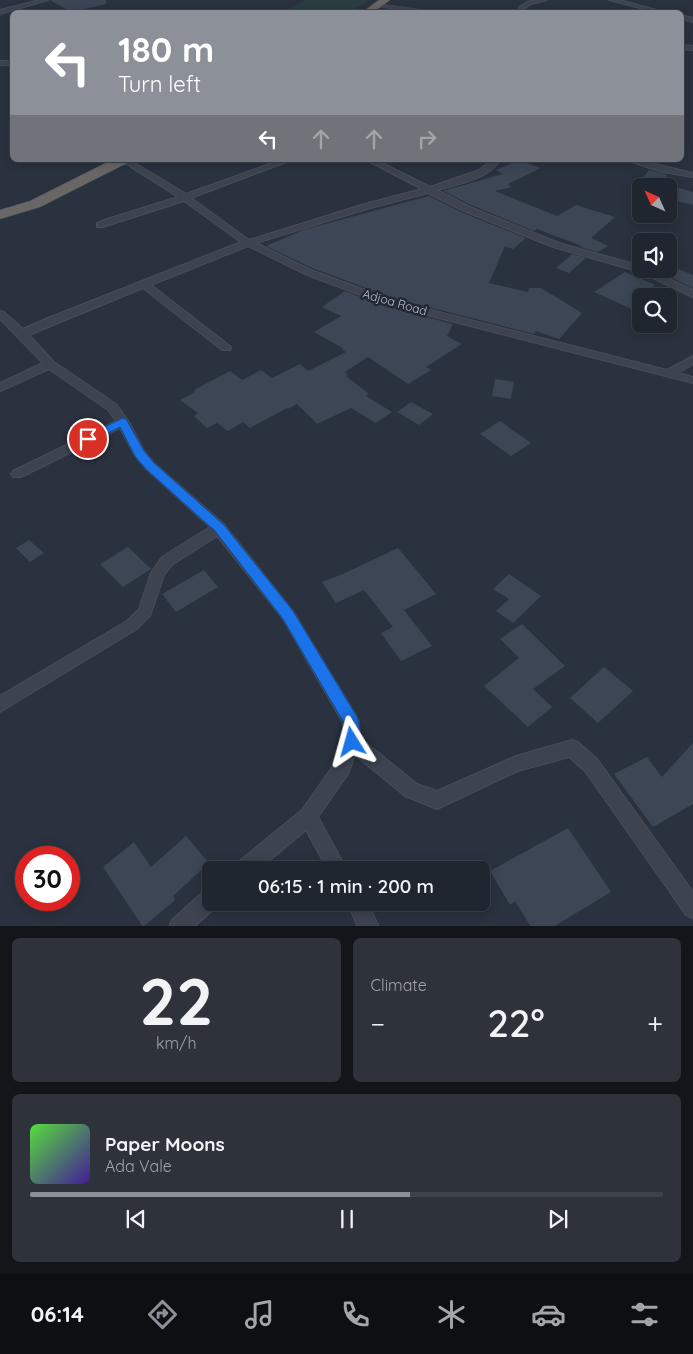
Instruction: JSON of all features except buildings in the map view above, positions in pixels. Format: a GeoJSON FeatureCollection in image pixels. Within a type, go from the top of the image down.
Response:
{"type":"FeatureCollection","features":[{"type":"Feature","properties":{"kind":"highway"},"geometry":{"type":"LineString","coordinates":[[370,10],[381,3]]}},
{"type":"Feature","properties":{"kind":"highway"},"geometry":{"type":"LineString","coordinates":[[0,215],[35,204],[119,162]]}},
{"type":"Feature","properties":{"kind":"street"},"geometry":{"type":"LineString","coordinates":[[0,12],[45,0]]}},
{"type":"Feature","properties":{"kind":"street"},"geometry":{"type":"LineString","coordinates":[[523,10],[521,8],[523,6],[544,0]]}},
{"type":"Feature","properties":{"kind":"street"},"geometry":{"type":"LineString","coordinates":[[612,0],[653,10]]}},
{"type":"Feature","properties":{"kind":"street","name":"Adjoa Road"},"geometry":{"type":"LineString","coordinates":[[126,162],[185,198],[248,243],[308,272],[388,302],[693,380]]}},
{"type":"Feature","properties":{"kind":"street"},"geometry":{"type":"LineString","coordinates":[[100,225],[124,215],[185,198],[234,178],[282,162]]}},
{"type":"Feature","properties":{"kind":"street"},"geometry":{"type":"LineString","coordinates":[[374,162],[467,209],[570,251],[632,267]]}},
{"type":"Feature","properties":{"kind":"street"},"geometry":{"type":"LineString","coordinates":[[22,334],[248,243],[347,212],[428,191],[482,172],[495,162]]}},
{"type":"Feature","properties":{"kind":"street"},"geometry":{"type":"LineString","coordinates":[[637,162],[693,175]]}},
{"type":"Feature","properties":{"kind":"street"},"geometry":{"type":"LineString","coordinates":[[660,278],[693,294]]}},
{"type":"Feature","properties":{"kind":"street"},"geometry":{"type":"LineString","coordinates":[[144,284],[226,348]]}},
{"type":"Feature","properties":{"kind":"street"},"geometry":{"type":"LineString","coordinates":[[0,314],[50,364],[112,407],[123,422],[139,453],[150,466],[219,528],[288,615],[351,722],[352,742],[342,768],[308,816],[255,861]]}},
{"type":"Feature","properties":{"kind":"street"},"geometry":{"type":"LineString","coordinates":[[670,373],[693,359]]}},
{"type":"Feature","properties":{"kind":"street"},"geometry":{"type":"LineString","coordinates":[[0,387],[50,364]]}},
{"type":"Feature","properties":{"kind":"street"},"geometry":{"type":"LineString","coordinates":[[17,474],[123,422]]}},
{"type":"Feature","properties":{"kind":"street"},"geometry":{"type":"LineString","coordinates":[[0,705],[132,625],[145,612],[158,573],[167,561],[219,528]]}},
{"type":"Feature","properties":{"kind":"street"},"geometry":{"type":"LineString","coordinates":[[352,742],[411,790],[437,800],[516,764],[572,748],[591,765],[693,908]]}},
{"type":"Feature","properties":{"kind":"street"},"geometry":{"type":"LineString","coordinates":[[308,816],[333,861]]}},
{"type":"Feature","properties":{"kind":"street"},"geometry":{"type":"LineString","coordinates":[[179,926],[202,906]]}},
{"type":"Feature","properties":{"kind":"street"},"geometry":{"type":"LineString","coordinates":[[361,911],[370,926]]}},
{"type":"Feature","properties":{"kind":"lane"},"geometry":{"type":"LineString","coordinates":[[381,3],[416,10]]}},
{"type":"Feature","properties":{"kind":"shaded area"},"geometry":{"type":"Polygon","coordinates":[[[306,0],[370,0],[352,10],[287,10],[306,0]]]}},
{"type":"Feature","properties":{"kind":"route"},"geometry":{"type":"LineString","coordinates":[[88,439],[123,422],[139,453],[150,466],[219,528],[288,615],[351,722],[352,742]]}}]}
